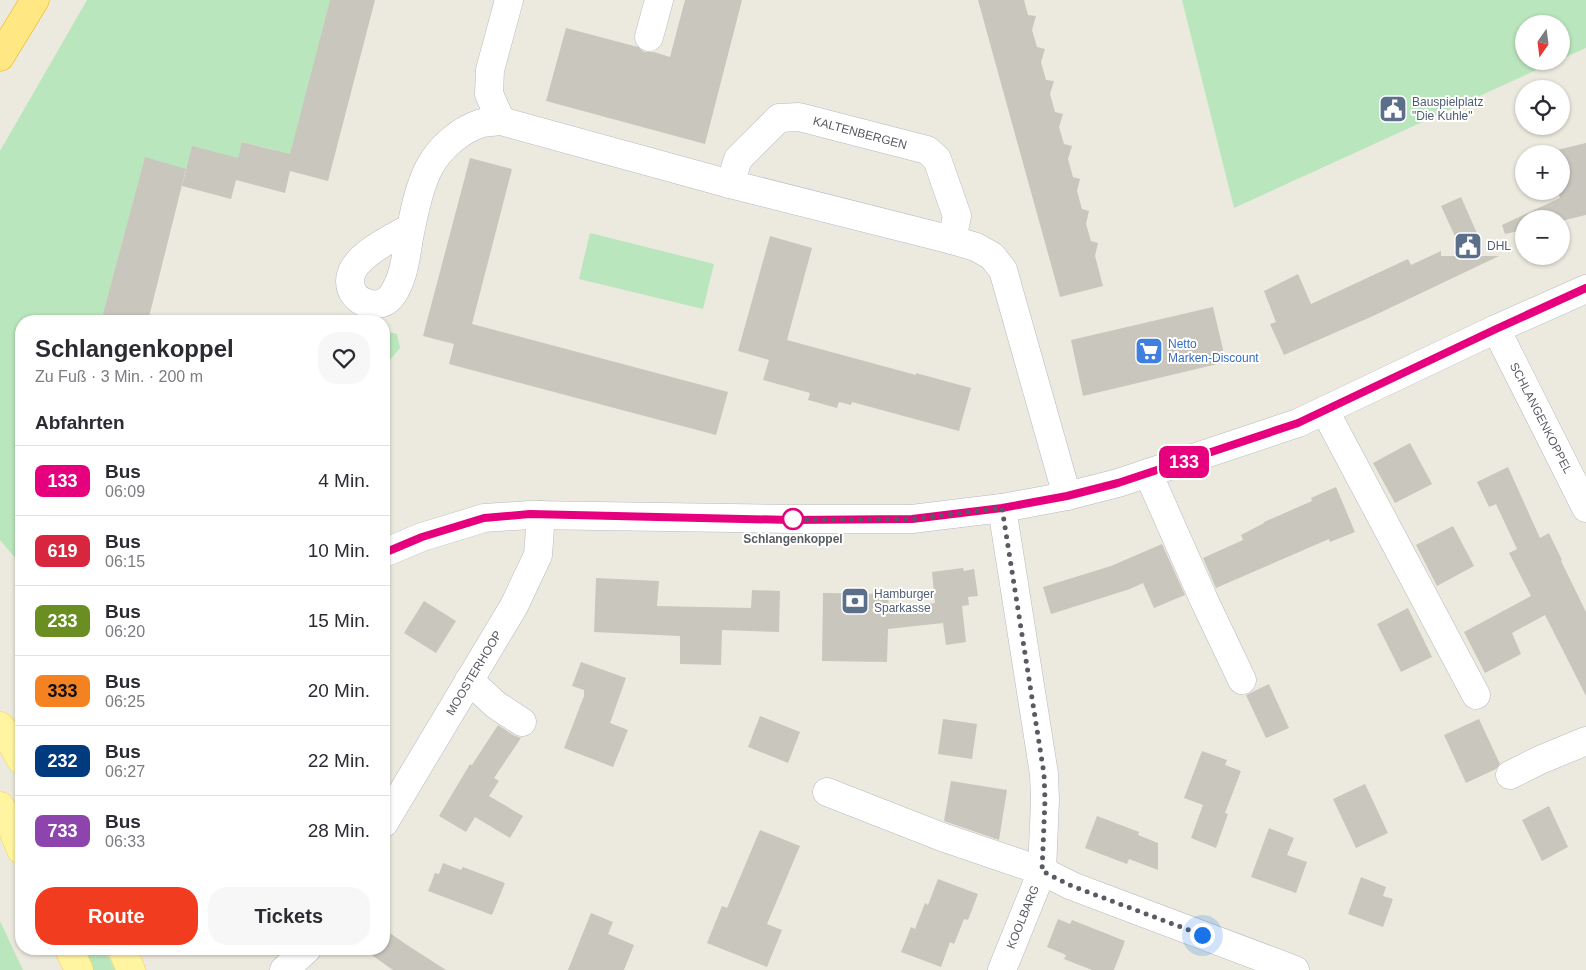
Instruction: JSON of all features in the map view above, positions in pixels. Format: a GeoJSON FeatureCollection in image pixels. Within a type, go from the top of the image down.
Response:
{"type":"FeatureCollection","features":[{"type":"Feature","properties":{"kind":"highway"},"geometry":{"type":"LineString","coordinates":[[0,57],[35,0]]}},
{"type":"Feature","properties":{"kind":"main road"},"geometry":{"type":"LineString","coordinates":[[9,732],[15,746]]}},
{"type":"Feature","properties":{"kind":"main road"},"geometry":{"type":"LineString","coordinates":[[10,811],[15,829]]}},
{"type":"Feature","properties":{"kind":"main road"},"geometry":{"type":"LineString","coordinates":[[71,955],[78,970]]}},
{"type":"Feature","properties":{"kind":"main road"},"geometry":{"type":"LineString","coordinates":[[125,955],[131,970]]}},
{"type":"Feature","properties":{"kind":"street"},"geometry":{"type":"LineString","coordinates":[[501,121],[489,94],[490,70],[509,0]]}},
{"type":"Feature","properties":{"kind":"street"},"geometry":{"type":"LineString","coordinates":[[649,37],[659,0]]}},
{"type":"Feature","properties":{"kind":"street","name":"KALTENBERGEN"},"geometry":{"type":"LineString","coordinates":[[730,184],[738,159],[779,118],[799,117],[927,150],[937,160],[958,216],[952,240]]}},
{"type":"Feature","properties":{"kind":"street"},"geometry":{"type":"LineString","coordinates":[[410,228],[430,165],[461,133],[480,124],[501,121],[730,184],[976,247],[992,256],[1003,270],[1067,496]]}},
{"type":"Feature","properties":{"kind":"street"},"geometry":{"type":"LineString","coordinates":[[390,550],[422,537],[484,518],[541,515],[791,520],[912,519],[1002,508],[1067,496],[1148,474],[1282,429],[1319,414],[1586,288]]}},
{"type":"Feature","properties":{"kind":"street","name":"SCHLANGENKOPPEL"},"geometry":{"type":"LineString","coordinates":[[1496,329],[1586,508]]}},
{"type":"Feature","properties":{"kind":"street"},"geometry":{"type":"LineString","coordinates":[[1319,414],[1342,470],[1387,561]]}},
{"type":"Feature","properties":{"kind":"street"},"geometry":{"type":"LineString","coordinates":[[1319,414],[1476,695]]}},
{"type":"Feature","properties":{"kind":"street"},"geometry":{"type":"LineString","coordinates":[[1148,474],[1242,680]]}},
{"type":"Feature","properties":{"kind":"street","name":"KOOLBARG"},"geometry":{"type":"LineString","coordinates":[[1002,508],[1044,774],[1045,800],[1042,871],[1002,970]]}},
{"type":"Feature","properties":{"kind":"street","name":"MOOSTERHOOP"},"geometry":{"type":"LineString","coordinates":[[390,813],[514,606],[538,555],[541,515]]}},
{"type":"Feature","properties":{"kind":"street"},"geometry":{"type":"LineString","coordinates":[[469,680],[496,705],[522,722]]}},
{"type":"Feature","properties":{"kind":"street"},"geometry":{"type":"LineString","coordinates":[[1510,775],[1586,741]]}},
{"type":"Feature","properties":{"kind":"street"},"geometry":{"type":"LineString","coordinates":[[827,792],[942,837],[1042,871],[1072,886],[1295,970]]}},
{"type":"Feature","properties":{"kind":"street"},"geometry":{"type":"LineString","coordinates":[[284,970],[300,955]]}},
{"type":"Feature","properties":{"kind":"green space"},"geometry":{"type":"Polygon","coordinates":[[[87,0],[330,0],[290,156],[243,142],[237,161],[186,171],[145,158],[103,315],[15,315],[15,558],[0,540],[0,151],[87,0]]]}},
{"type":"Feature","properties":{"kind":"green space"},"geometry":{"type":"Polygon","coordinates":[[[1182,0],[1586,0],[1586,48],[1570,55],[1570,15],[1515,15],[1515,70],[1536,70],[1234,208],[1182,0]]]}},
{"type":"Feature","properties":{"kind":"green space"},"geometry":{"type":"Polygon","coordinates":[[[590,233],[714,264],[703,309],[579,279],[590,233]]]}},
{"type":"Feature","properties":{"kind":"green space"},"geometry":{"type":"Polygon","coordinates":[[[390,332],[397,334],[400,348],[390,360],[390,332]]]}},
{"type":"Feature","properties":{"kind":"green space"},"geometry":{"type":"Polygon","coordinates":[[[0,921],[23,970],[0,970],[0,921]]]}},
{"type":"Feature","properties":{"kind":"green space"},"geometry":{"type":"Polygon","coordinates":[[[86,955],[108,955],[115,970],[93,970],[86,955]]]}},
{"type":"Feature","properties":{"kind":"building"},"geometry":{"type":"Polygon","coordinates":[[[330,0],[375,0],[328,181],[290,171],[285,193],[236,180],[231,199],[182,186],[192,146],[238,158],[242,142],[290,154],[330,0]]]}},
{"type":"Feature","properties":{"kind":"building"},"geometry":{"type":"Polygon","coordinates":[[[685,0],[742,0],[705,144],[546,101],[566,28],[638,47],[644,52],[654,52],[670,57],[685,0]]]}},
{"type":"Feature","properties":{"kind":"building"},"geometry":{"type":"Polygon","coordinates":[[[978,0],[1024,0],[1028,15],[1036,16],[1032,30],[1037,47],[1045,49],[1041,62],[1046,80],[1054,81],[1050,94],[1055,112],[1063,114],[1059,127],[1064,144],[1072,146],[1068,159],[1073,177],[1080,179],[1077,191],[1082,209],[1089,211],[1086,224],[1091,241],[1098,243],[1095,256],[1103,286],[1060,297],[978,0]]]}},
{"type":"Feature","properties":{"kind":"building"},"geometry":{"type":"Polygon","coordinates":[[[1586,143],[1586,215],[1570,219],[1570,210],[1534,210],[1556,200],[1570,200],[1570,147],[1586,143]]]}},
{"type":"Feature","properties":{"kind":"building"},"geometry":{"type":"Polygon","coordinates":[[[145,157],[186,169],[150,315],[103,315],[145,157]]]}},
{"type":"Feature","properties":{"kind":"building"},"geometry":{"type":"Polygon","coordinates":[[[470,158],[512,169],[472,324],[728,392],[716,435],[449,364],[454,344],[423,336],[470,158]]]}},
{"type":"Feature","properties":{"kind":"building"},"geometry":{"type":"Polygon","coordinates":[[[1461,197],[1480,240],[1459,245],[1441,206],[1461,197]]]}},
{"type":"Feature","properties":{"kind":"building"},"geometry":{"type":"Polygon","coordinates":[[[1515,219],[1515,232],[1505,234],[1502,225],[1515,219]]]}},
{"type":"Feature","properties":{"kind":"building"},"geometry":{"type":"Polygon","coordinates":[[[770,236],[812,248],[787,340],[971,388],[959,431],[852,402],[851,405],[839,402],[837,408],[808,400],[810,393],[763,380],[769,360],[738,351],[770,236]]]}},
{"type":"Feature","properties":{"kind":"building"},"geometry":{"type":"Polygon","coordinates":[[[1441,251],[1441,256],[1499,256],[1373,316],[1284,355],[1270,324],[1276,322],[1264,291],[1298,274],[1311,304],[1408,259],[1411,265],[1441,251]]]}},
{"type":"Feature","properties":{"kind":"building","name":"Netto Marken-Discount"},"geometry":{"type":"Polygon","coordinates":[[[1213,307],[1226,362],[1083,396],[1071,340],[1213,307]]]}},
{"type":"Feature","properties":{"kind":"building"},"geometry":{"type":"Polygon","coordinates":[[[1410,443],[1432,484],[1395,503],[1373,463],[1410,443]]]}},
{"type":"Feature","properties":{"kind":"building"},"geometry":{"type":"Polygon","coordinates":[[[1508,467],[1540,538],[1549,533],[1586,612],[1586,696],[1545,615],[1512,633],[1521,654],[1485,673],[1464,632],[1531,596],[1509,553],[1517,549],[1496,504],[1489,507],[1477,482],[1508,467]]]}},
{"type":"Feature","properties":{"kind":"building"},"geometry":{"type":"Polygon","coordinates":[[[1336,487],[1355,532],[1330,542],[1329,539],[1216,588],[1203,558],[1243,540],[1241,535],[1264,522],[1312,501],[1311,498],[1336,487]]]}},
{"type":"Feature","properties":{"kind":"building"},"geometry":{"type":"Polygon","coordinates":[[[1453,526],[1474,566],[1437,586],[1416,545],[1453,526]]]}},
{"type":"Feature","properties":{"kind":"building"},"geometry":{"type":"Polygon","coordinates":[[[1162,544],[1185,595],[1154,608],[1143,583],[1130,589],[1051,614],[1043,587],[1111,566],[1162,544]]]}},
{"type":"Feature","properties":{"kind":"building"},"geometry":{"type":"Polygon","coordinates":[[[963,568],[964,571],[974,569],[978,596],[968,597],[969,605],[962,606],[966,642],[946,645],[943,623],[888,629],[887,662],[822,661],[823,593],[889,594],[888,609],[935,603],[932,572],[963,568]]]}},
{"type":"Feature","properties":{"kind":"building"},"geometry":{"type":"Polygon","coordinates":[[[596,578],[659,581],[657,606],[751,608],[752,590],[780,591],[779,632],[722,630],[721,665],[680,664],[680,636],[594,632],[596,578]]]}},
{"type":"Feature","properties":{"kind":"building"},"geometry":{"type":"Polygon","coordinates":[[[424,601],[456,621],[436,653],[404,633],[424,601]]]}},
{"type":"Feature","properties":{"kind":"building"},"geometry":{"type":"Polygon","coordinates":[[[1408,608],[1432,657],[1401,672],[1377,624],[1408,608]]]}},
{"type":"Feature","properties":{"kind":"building"},"geometry":{"type":"Polygon","coordinates":[[[581,662],[626,678],[610,723],[628,730],[613,767],[564,748],[584,696],[584,690],[572,686],[581,662]]]}},
{"type":"Feature","properties":{"kind":"building"},"geometry":{"type":"Polygon","coordinates":[[[1269,684],[1289,728],[1266,738],[1246,695],[1269,684]]]}},
{"type":"Feature","properties":{"kind":"building"},"geometry":{"type":"Polygon","coordinates":[[[760,716],[800,732],[788,763],[748,747],[760,716]]]}},
{"type":"Feature","properties":{"kind":"building"},"geometry":{"type":"Polygon","coordinates":[[[943,719],[977,724],[972,759],[938,754],[943,719]]]}},
{"type":"Feature","properties":{"kind":"building"},"geometry":{"type":"Polygon","coordinates":[[[1479,719],[1500,764],[1496,769],[1466,783],[1444,735],[1479,719]]]}},
{"type":"Feature","properties":{"kind":"building"},"geometry":{"type":"Polygon","coordinates":[[[498,725],[521,738],[494,778],[499,781],[489,796],[523,816],[510,838],[475,817],[466,832],[439,816],[470,764],[472,765],[498,725]]]}},
{"type":"Feature","properties":{"kind":"building"},"geometry":{"type":"Polygon","coordinates":[[[1202,751],[1227,760],[1225,765],[1241,771],[1225,813],[1228,814],[1216,848],[1191,838],[1203,805],[1184,798],[1202,751]]]}},
{"type":"Feature","properties":{"kind":"building"},"geometry":{"type":"Polygon","coordinates":[[[951,781],[1007,790],[999,840],[944,821],[951,781]]]}},
{"type":"Feature","properties":{"kind":"building"},"geometry":{"type":"Polygon","coordinates":[[[1365,784],[1388,833],[1356,848],[1333,799],[1365,784]]]}},
{"type":"Feature","properties":{"kind":"building"},"geometry":{"type":"Polygon","coordinates":[[[1549,806],[1568,847],[1542,861],[1522,820],[1549,806]]]}},
{"type":"Feature","properties":{"kind":"building"},"geometry":{"type":"Polygon","coordinates":[[[1097,816],[1139,832],[1138,835],[1158,843],[1158,870],[1129,859],[1127,864],[1085,848],[1097,816]]]}},
{"type":"Feature","properties":{"kind":"building"},"geometry":{"type":"Polygon","coordinates":[[[1269,828],[1294,838],[1287,855],[1307,862],[1296,893],[1251,877],[1269,828]]]}},
{"type":"Feature","properties":{"kind":"building"},"geometry":{"type":"Polygon","coordinates":[[[760,830],[800,846],[767,924],[782,930],[767,967],[707,943],[722,906],[727,908],[760,830]]]}},
{"type":"Feature","properties":{"kind":"building"},"geometry":{"type":"Polygon","coordinates":[[[443,863],[461,870],[463,867],[505,883],[492,915],[428,891],[435,873],[439,874],[443,863]]]}},
{"type":"Feature","properties":{"kind":"building"},"geometry":{"type":"Polygon","coordinates":[[[1361,877],[1386,887],[1383,896],[1393,899],[1383,927],[1348,914],[1361,877]]]}},
{"type":"Feature","properties":{"kind":"building"},"geometry":{"type":"Polygon","coordinates":[[[938,879],[978,894],[968,920],[964,919],[954,944],[950,942],[941,967],[901,952],[911,927],[915,929],[925,903],[928,905],[938,879]]]}},
{"type":"Feature","properties":{"kind":"building"},"geometry":{"type":"Polygon","coordinates":[[[591,913],[613,922],[608,934],[634,945],[624,970],[568,970],[591,913]]]}},
{"type":"Feature","properties":{"kind":"building"},"geometry":{"type":"Polygon","coordinates":[[[1058,919],[1070,924],[1072,920],[1125,941],[1114,970],[1092,970],[1064,959],[1066,955],[1047,947],[1058,919]]]}},
{"type":"Feature","properties":{"kind":"building"},"geometry":{"type":"Polygon","coordinates":[[[390,933],[446,970],[393,970],[372,955],[390,955],[390,933]]]}},
{"type":"Feature","properties":{"kind":"bus line","name":"133"},"geometry":{"type":"LineString","coordinates":[[390,550],[422,537],[484,518],[530,514],[791,520],[912,519],[1002,508],[1067,496],[1118,483],[1298,423],[1586,288]]}},
{"type":"Feature","properties":{"kind":"place","name":"Bauspielplatz \"Die Kuhle\""},"geometry":{"type":"Point","coordinates":[1393,109]}},
{"type":"Feature","properties":{"kind":"place","name":"DHL"},"geometry":{"type":"Point","coordinates":[1468,246]}},
{"type":"Feature","properties":{"kind":"place","name":"Netto Marken-Discount"},"geometry":{"type":"Point","coordinates":[1149,351]}},
{"type":"Feature","properties":{"kind":"place","name":"Schlangenkoppel"},"geometry":{"type":"Point","coordinates":[793,519]}},
{"type":"Feature","properties":{"kind":"place","name":"Hamburger Sparkasse"},"geometry":{"type":"Point","coordinates":[855,601]}},
{"type":"Feature","properties":{"kind":"route"},"geometry":{"type":"LineString","coordinates":[[793,519],[791,520],[912,519],[1002,508],[1044,774],[1045,800],[1042,871],[1072,886],[1202,935]]}}]}
